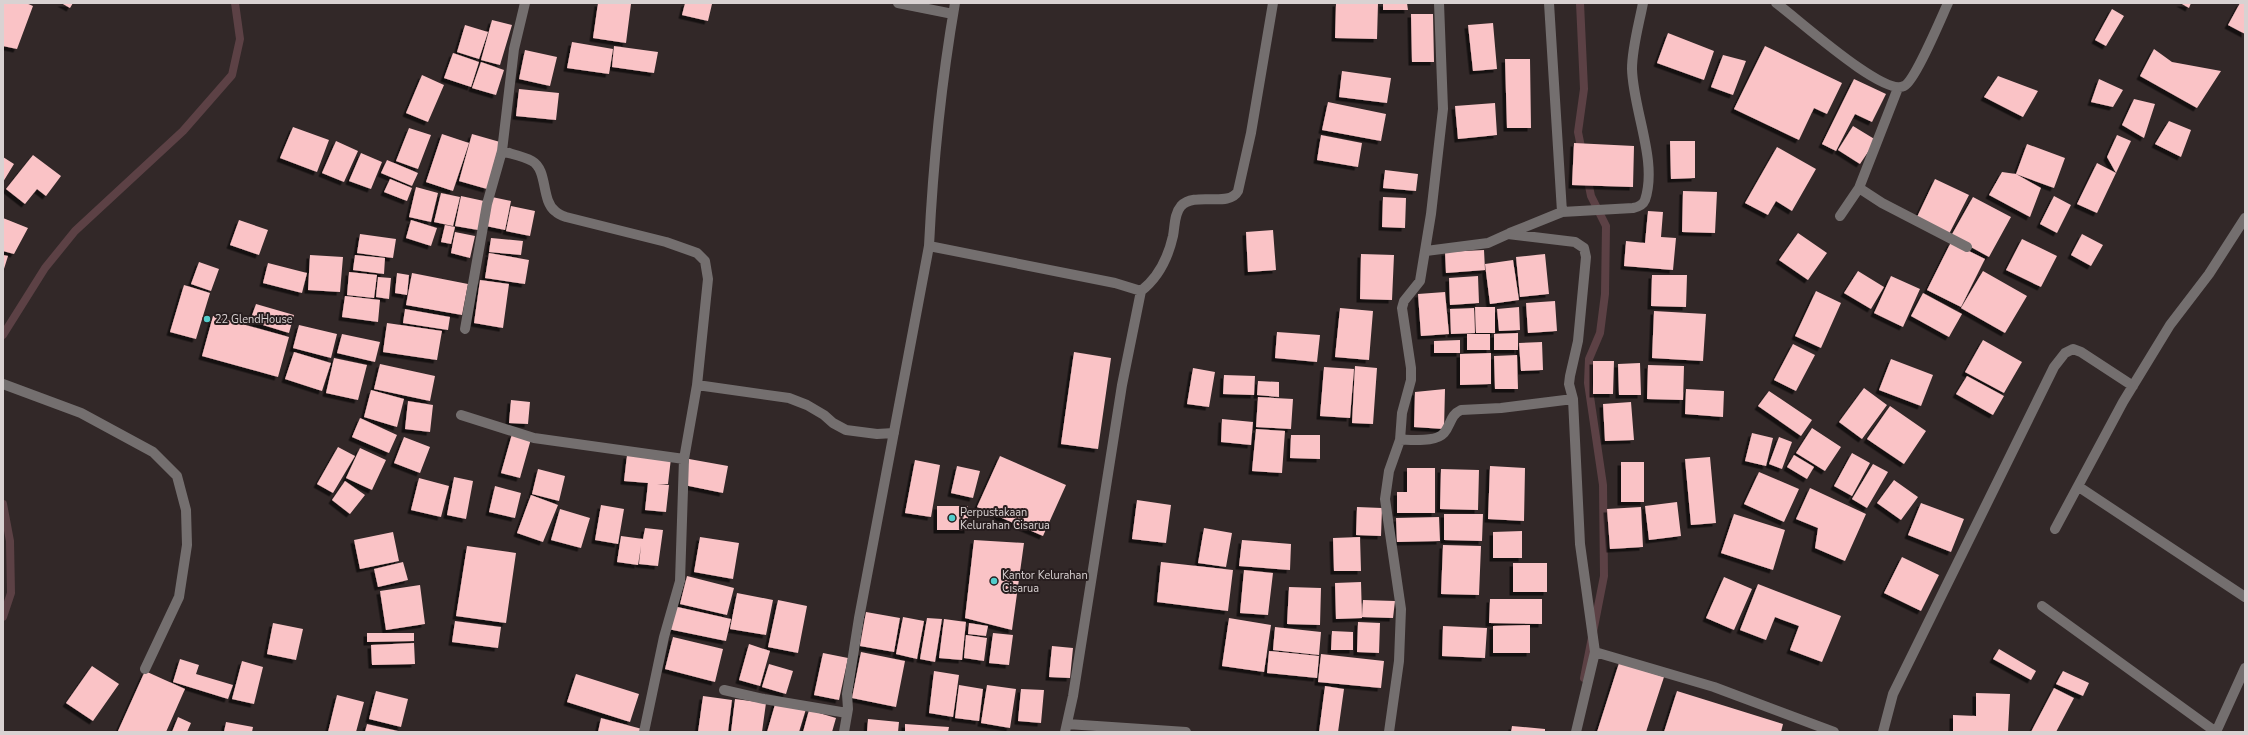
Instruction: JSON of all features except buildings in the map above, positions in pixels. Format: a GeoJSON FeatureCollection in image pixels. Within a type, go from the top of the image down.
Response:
{"type":"FeatureCollection","features":[{"type":"Feature","properties":{"kind":"street"},"geometry":{"type":"LineString","coordinates":[[465,329],[487,204],[502,152],[514,49],[525,3]]}},
{"type":"Feature","properties":{"kind":"street"},"geometry":{"type":"LineString","coordinates":[[898,3],[953,14]]}},
{"type":"Feature","properties":{"kind":"street"},"geometry":{"type":"LineString","coordinates":[[844,732],[847,713],[847,694],[859,618],[929,246],[934,150],[943,73],[955,3]]}},
{"type":"Feature","properties":{"kind":"street"},"geometry":{"type":"LineString","coordinates":[[1186,732],[1066,728],[1122,385],[1141,291],[1157,276],[1163,264],[1173,237],[1177,213],[1181,206],[1194,200],[1228,198],[1236,195],[1238,191],[1251,133],[1272,3]]}},
{"type":"Feature","properties":{"kind":"street"},"geometry":{"type":"LineString","coordinates":[[1389,732],[1399,661],[1401,609],[1385,499],[1389,471],[1400,440],[1402,413],[1411,380],[1411,368],[1402,308],[1404,301],[1420,282],[1426,251],[1443,109],[1439,3]]}},
{"type":"Feature","properties":{"kind":"street"},"geometry":{"type":"LineString","coordinates":[[1549,3],[1562,212]]}},
{"type":"Feature","properties":{"kind":"street"},"geometry":{"type":"LineString","coordinates":[[1426,251],[1488,243],[1562,212],[1633,208],[1640,206],[1645,201],[1648,179],[1648,160],[1635,96],[1632,69],[1643,3]]}},
{"type":"Feature","properties":{"kind":"street"},"geometry":{"type":"LineString","coordinates":[[1776,3],[1870,76],[1891,87],[1898,88],[1904,86],[1913,75],[1948,3]]}},
{"type":"Feature","properties":{"kind":"street"},"geometry":{"type":"LineString","coordinates":[[1840,216],[1858,188],[1898,88]]}},
{"type":"Feature","properties":{"kind":"street"},"geometry":{"type":"LineString","coordinates":[[502,152],[532,161],[536,165],[540,170],[548,200],[554,211],[566,217],[666,242],[697,253],[705,261],[708,279],[697,385],[684,459],[680,581],[664,637],[644,732]]}},
{"type":"Feature","properties":{"kind":"street"},"geometry":{"type":"LineString","coordinates":[[1858,188],[1882,203],[1967,247]]}},
{"type":"Feature","properties":{"kind":"street"},"geometry":{"type":"LineString","coordinates":[[2055,529],[2133,386],[2170,325],[2209,274],[2245,218]]}},
{"type":"Feature","properties":{"kind":"street"},"geometry":{"type":"LineString","coordinates":[[1508,234],[1575,242],[1584,248],[1586,257],[1578,341],[1569,384],[1573,400],[1580,544],[1595,652],[1576,732]]}},
{"type":"Feature","properties":{"kind":"street"},"geometry":{"type":"LineString","coordinates":[[929,246],[1115,283],[1141,291]]}},
{"type":"Feature","properties":{"kind":"street"},"geometry":{"type":"LineString","coordinates":[[1883,732],[1893,694],[2054,367],[2065,353],[2073,349],[2081,352],[2133,386]]}},
{"type":"Feature","properties":{"kind":"street"},"geometry":{"type":"LineString","coordinates":[[3,384],[81,413],[153,452],[177,476],[186,510],[187,545],[179,597],[144,669]]}},
{"type":"Feature","properties":{"kind":"street"},"geometry":{"type":"LineString","coordinates":[[697,385],[789,398],[807,405],[824,415],[833,424],[846,430],[877,434],[894,433]]}},
{"type":"Feature","properties":{"kind":"street"},"geometry":{"type":"LineString","coordinates":[[1400,440],[1439,436],[1445,432],[1456,413],[1461,410],[1501,408],[1573,400]]}},
{"type":"Feature","properties":{"kind":"street"},"geometry":{"type":"LineString","coordinates":[[461,415],[534,438],[684,459]]}},
{"type":"Feature","properties":{"kind":"street"},"geometry":{"type":"LineString","coordinates":[[2079,487],[2245,597]]}},
{"type":"Feature","properties":{"kind":"street"},"geometry":{"type":"LineString","coordinates":[[2042,606],[2216,732],[2245,668]]}},
{"type":"Feature","properties":{"kind":"street"},"geometry":{"type":"LineString","coordinates":[[1595,652],[1714,687],[1834,732]]}},
{"type":"Feature","properties":{"kind":"street"},"geometry":{"type":"LineString","coordinates":[[724,690],[764,699],[847,713]]}},
{"type":"Feature","properties":{"kind":"waterway"},"geometry":{"type":"LineString","coordinates":[[3,335],[45,268],[75,231],[183,131],[232,75],[240,39],[235,3]]}},
{"type":"Feature","properties":{"kind":"waterway"},"geometry":{"type":"LineString","coordinates":[[1580,3],[1584,89],[1578,132],[1582,152]]}},
{"type":"Feature","properties":{"kind":"waterway"},"geometry":{"type":"LineString","coordinates":[[1584,678],[1604,576],[1603,485],[1588,383],[1589,359],[1600,333],[1605,294],[1606,226],[1591,196],[1587,176]]}},
{"type":"Feature","properties":{"kind":"waterway"},"geometry":{"type":"LineString","coordinates":[[3,504],[10,541],[11,593],[3,617]]}},
{"type":"Feature","properties":{"kind":"place","name":"22 GlendHouse"},"geometry":{"type":"Point","coordinates":[207,319]}},
{"type":"Feature","properties":{"kind":"place","name":"Perpustakaan Kelurahan Cisarua"},"geometry":{"type":"Point","coordinates":[952,518]}},
{"type":"Feature","properties":{"kind":"place","name":"Kantor Kelurahan Cisarua"},"geometry":{"type":"Point","coordinates":[994,581]}}]}
